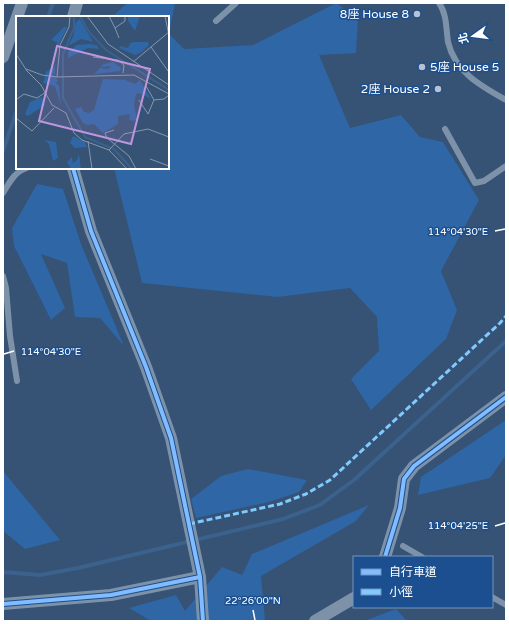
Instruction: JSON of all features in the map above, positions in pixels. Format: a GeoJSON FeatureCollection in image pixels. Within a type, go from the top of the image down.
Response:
{"type":"FeatureCollection","features":[{"type":"Feature","properties":{"kind":"street"},"geometry":{"type":"LineString","coordinates":[[17,16],[22,3]]}},
{"type":"Feature","properties":{"kind":"street"},"geometry":{"type":"LineString","coordinates":[[73,16],[77,3]]}},
{"type":"Feature","properties":{"kind":"street"},"geometry":{"type":"LineString","coordinates":[[3,57],[16,20]]}},
{"type":"Feature","properties":{"kind":"street"},"geometry":{"type":"LineString","coordinates":[[73,169],[91,231],[146,367],[171,438],[200,578],[203,621]]}},
{"type":"Feature","properties":{"kind":"street"},"geometry":{"type":"LineString","coordinates":[[385,556],[400,508],[404,480],[414,466],[506,397]]}},
{"type":"Feature","properties":{"kind":"street"},"geometry":{"type":"LineString","coordinates":[[3,604],[111,595],[200,578]]}},
{"type":"Feature","properties":{"kind":"street"},"geometry":{"type":"LineString","coordinates":[[315,621],[353,599]]}},
{"type":"Feature","properties":{"kind":"lane"},"geometry":{"type":"LineString","coordinates":[[216,21],[236,3]]}},
{"type":"Feature","properties":{"kind":"lane"},"geometry":{"type":"LineString","coordinates":[[439,3],[442,8],[449,44],[456,61],[468,76],[482,87],[506,100]]}},
{"type":"Feature","properties":{"kind":"lane"},"geometry":{"type":"LineString","coordinates":[[445,129],[475,183],[484,181],[506,166]]}},
{"type":"Feature","properties":{"kind":"lane"},"geometry":{"type":"LineString","coordinates":[[3,193],[11,179],[19,171],[24,169]]}},
{"type":"Feature","properties":{"kind":"lane"},"geometry":{"type":"LineString","coordinates":[[3,276],[6,288],[10,336],[17,381]]}},
{"type":"Feature","properties":{"kind":"lane"},"geometry":{"type":"LineString","coordinates":[[403,546],[420,556]]}},
{"type":"Feature","properties":{"kind":"lane"},"geometry":{"type":"LineString","coordinates":[[493,598],[506,605]]}},
{"type":"Feature","properties":{"kind":"shaded area"},"geometry":{"type":"Polygon","coordinates":[[[127,3],[175,3],[169,34],[169,16],[113,16],[127,3]]]}},
{"type":"Feature","properties":{"kind":"shaded area"},"geometry":{"type":"Polygon","coordinates":[[[336,3],[358,18],[356,53],[319,55],[350,128],[401,115],[420,137],[443,142],[479,200],[441,271],[457,310],[446,339],[371,410],[351,379],[379,351],[377,317],[350,288],[277,297],[142,283],[114,169],[169,169],[169,34],[184,49],[253,45],[336,3]]]}},
{"type":"Feature","properties":{"kind":"shaded area"},"geometry":{"type":"Polygon","coordinates":[[[37,184],[63,189],[81,244],[124,346],[100,318],[75,317],[67,263],[41,254],[65,308],[51,320],[14,246],[12,228],[37,184]]]}},
{"type":"Feature","properties":{"kind":"shaded area"},"geometry":{"type":"Polygon","coordinates":[[[506,420],[506,455],[490,478],[418,495],[421,477],[506,420]]]}},
{"type":"Feature","properties":{"kind":"shaded area"},"geometry":{"type":"Polygon","coordinates":[[[248,469],[307,480],[299,492],[269,502],[196,518],[191,499],[221,476],[248,469]]]}},
{"type":"Feature","properties":{"kind":"shaded area"},"geometry":{"type":"Polygon","coordinates":[[[3,471],[60,540],[25,549],[3,531],[3,471]]]}},
{"type":"Feature","properties":{"kind":"shaded area"},"geometry":{"type":"Polygon","coordinates":[[[369,505],[356,521],[261,576],[265,621],[151,621],[129,608],[176,595],[185,611],[222,567],[242,575],[252,554],[369,505]]]}},
{"type":"Feature","properties":{"kind":"shaded area"},"geometry":{"type":"Polygon","coordinates":[[[396,609],[407,621],[364,621],[396,609]]]}},
{"type":"Feature","properties":{"kind":"waterway"},"geometry":{"type":"LineString","coordinates":[[48,16],[53,3]]}},
{"type":"Feature","properties":{"kind":"waterway"},"geometry":{"type":"LineString","coordinates":[[3,151],[16,113]]}},
{"type":"Feature","properties":{"kind":"waterway"},"geometry":{"type":"LineString","coordinates":[[3,572],[40,575],[78,568],[283,519],[320,505],[354,480],[506,341]]}},
{"type":"Feature","properties":{"kind":"marked path"},"geometry":{"type":"LineString","coordinates":[[189,524],[280,504],[306,494],[330,480],[506,316]]}},
{"type":"Feature","properties":{"kind":"cycle path"},"geometry":{"type":"LineString","coordinates":[[73,169],[91,231],[146,367],[171,438],[200,577],[203,621]]}},
{"type":"Feature","properties":{"kind":"cycle path"},"geometry":{"type":"LineString","coordinates":[[385,556],[400,508],[404,479],[414,466],[506,397]]}},
{"type":"Feature","properties":{"kind":"cycle path"},"geometry":{"type":"LineString","coordinates":[[3,604],[111,595],[200,577]]}},
{"type":"Feature","properties":{"kind":"place","name":"8座 House 8"},"geometry":{"type":"Point","coordinates":[417,14]}},
{"type":"Feature","properties":{"kind":"place","name":"5座 House 5"},"geometry":{"type":"Point","coordinates":[422,67]}},
{"type":"Feature","properties":{"kind":"place","name":"2座 House 2"},"geometry":{"type":"Point","coordinates":[438,89]}}]}
